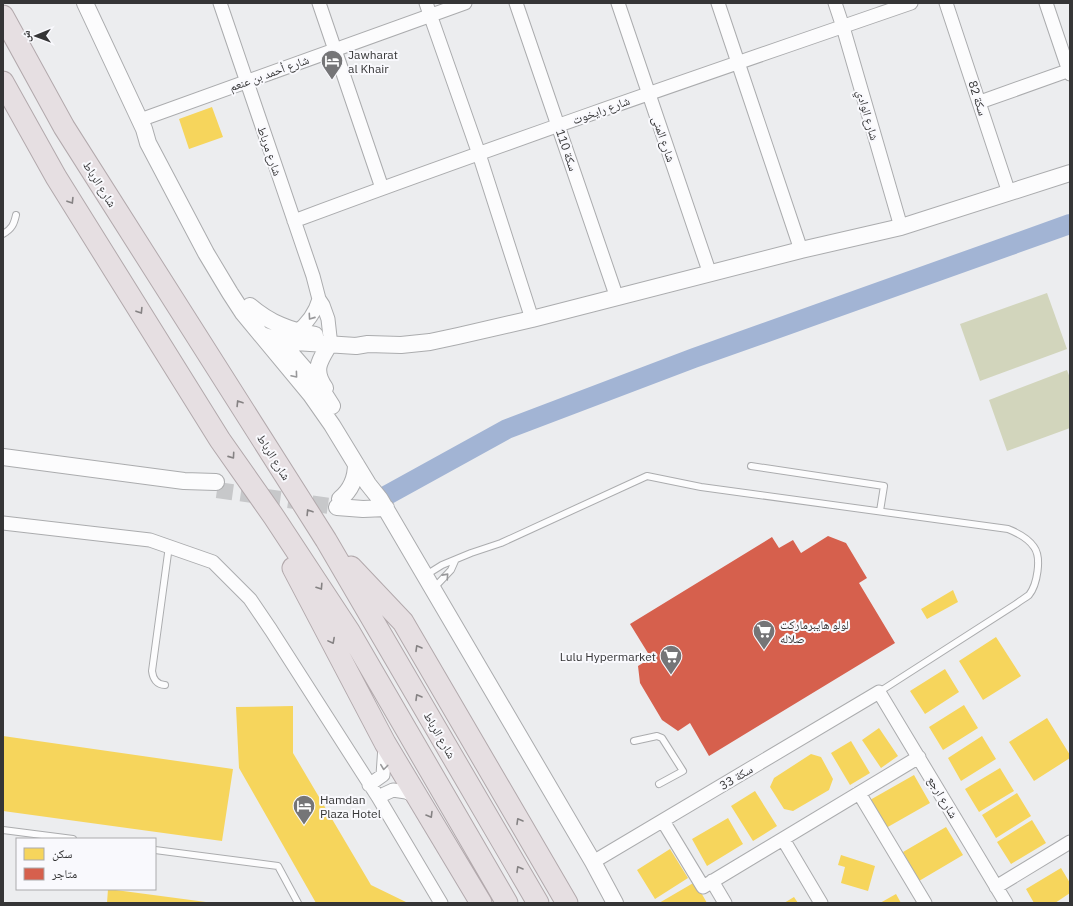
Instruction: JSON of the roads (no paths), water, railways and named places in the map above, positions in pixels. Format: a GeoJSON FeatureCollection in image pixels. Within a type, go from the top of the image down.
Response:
{"type":"FeatureCollection","features":[{"type":"Feature","properties":{"kind":"highway","name":"شارع الرباط"},"geometry":{"type":"LineString","coordinates":[[3,16],[64,127],[326,540],[538,903]]}},
{"type":"Feature","properties":{"kind":"highway"},"geometry":{"type":"LineString","coordinates":[[3,82],[56,177],[220,440],[274,517],[349,631],[507,903]]}},
{"type":"Feature","properties":{"kind":"highway"},"geometry":{"type":"LineString","coordinates":[[274,517],[288,558],[385,743],[419,797],[481,903]]}},
{"type":"Feature","properties":{"kind":"highway"},"geometry":{"type":"LineString","coordinates":[[326,540],[403,622],[567,903]]}},
{"type":"Feature","properties":{"kind":"street"},"geometry":{"type":"LineString","coordinates":[[85,3],[142,124],[148,143],[209,259],[244,313],[262,335],[280,348],[310,375],[328,400],[374,477],[383,504]]}},
{"type":"Feature","properties":{"kind":"street","name":"شارع مرباط"},"geometry":{"type":"LineString","coordinates":[[220,3],[316,283],[319,299],[326,312],[330,341]]}},
{"type":"Feature","properties":{"kind":"street"},"geometry":{"type":"LineString","coordinates":[[319,3],[382,188]]}},
{"type":"Feature","properties":{"kind":"street"},"geometry":{"type":"LineString","coordinates":[[426,3],[479,154],[532,319]]}},
{"type":"Feature","properties":{"kind":"street","name":"شارع أحمد بن عنعم"},"geometry":{"type":"LineString","coordinates":[[142,124],[246,82],[465,3]]}},
{"type":"Feature","properties":{"kind":"street","name":"سكة 110"},"geometry":{"type":"LineString","coordinates":[[516,3],[617,298]]}},
{"type":"Feature","properties":{"kind":"street","name":"شارع المنى"},"geometry":{"type":"LineString","coordinates":[[618,3],[710,274]]}},
{"type":"Feature","properties":{"kind":"street"},"geometry":{"type":"LineString","coordinates":[[718,3],[801,250]]}},
{"type":"Feature","properties":{"kind":"street","name":"شارع الوادي"},"geometry":{"type":"LineString","coordinates":[[834,3],[843,26],[901,227]]}},
{"type":"Feature","properties":{"kind":"street","name":"شارع رايخوت"},"geometry":{"type":"LineString","coordinates":[[294,221],[648,93],[911,3]]}},
{"type":"Feature","properties":{"kind":"street","name":"سكة 82"},"geometry":{"type":"LineString","coordinates":[[946,3],[1009,193]]}},
{"type":"Feature","properties":{"kind":"street"},"geometry":{"type":"LineString","coordinates":[[980,102],[1070,72],[1046,3]]}},
{"type":"Feature","properties":{"kind":"street"},"geometry":{"type":"LineString","coordinates":[[3,104],[56,177]]}},
{"type":"Feature","properties":{"kind":"street"},"geometry":{"type":"LineString","coordinates":[[142,124],[153,139],[220,262],[321,409],[372,491],[383,504],[593,862],[615,903]]}},
{"type":"Feature","properties":{"kind":"street"},"geometry":{"type":"LineString","coordinates":[[250,306],[272,322],[296,332],[330,341],[356,346],[368,344],[401,345],[430,342],[532,319],[801,250],[901,227],[1070,173]]}},
{"type":"Feature","properties":{"kind":"street"},"geometry":{"type":"LineString","coordinates":[[280,348],[288,335],[296,332],[309,321],[314,314],[319,299]]}},
{"type":"Feature","properties":{"kind":"street"},"geometry":{"type":"LineString","coordinates":[[280,348],[330,341]]}},
{"type":"Feature","properties":{"kind":"street"},"geometry":{"type":"LineString","coordinates":[[328,400],[328,393],[320,379],[318,366],[330,341]]}},
{"type":"Feature","properties":{"kind":"street"},"geometry":{"type":"LineString","coordinates":[[3,457],[184,481],[195,485],[216,486]]}},
{"type":"Feature","properties":{"kind":"street"},"geometry":{"type":"LineString","coordinates":[[356,464],[355,477],[352,484],[345,495],[338,502],[360,501],[383,504]]}},
{"type":"Feature","properties":{"kind":"street"},"geometry":{"type":"LineString","coordinates":[[3,523],[150,540],[213,562],[250,599],[309,688],[378,797],[441,903]]}},
{"type":"Feature","properties":{"kind":"street","name":"شارع ارجع"},"geometry":{"type":"LineString","coordinates":[[879,692],[1006,903]]}},
{"type":"Feature","properties":{"kind":"street","name":"سكة 33"},"geometry":{"type":"LineString","coordinates":[[593,862],[879,692]]}},
{"type":"Feature","properties":{"kind":"street"},"geometry":{"type":"LineString","coordinates":[[369,785],[383,775],[385,763],[385,743]]}},
{"type":"Feature","properties":{"kind":"street"},"geometry":{"type":"LineString","coordinates":[[663,820],[703,887],[919,757]]}},
{"type":"Feature","properties":{"kind":"street"},"geometry":{"type":"LineString","coordinates":[[378,797],[393,790],[406,792],[419,797]]}},
{"type":"Feature","properties":{"kind":"street"},"geometry":{"type":"LineString","coordinates":[[859,793],[925,903]]}},
{"type":"Feature","properties":{"kind":"street"},"geometry":{"type":"LineString","coordinates":[[783,839],[820,903]]}},
{"type":"Feature","properties":{"kind":"street"},"geometry":{"type":"LineString","coordinates":[[996,887],[1070,842]]}},
{"type":"Feature","properties":{"kind":"street"},"geometry":{"type":"LineString","coordinates":[[712,881],[725,903]]}},
{"type":"Feature","properties":{"kind":"lane"},"geometry":{"type":"LineString","coordinates":[[3,234],[10,230],[14,224],[16,215]]}},
{"type":"Feature","properties":{"kind":"lane"},"geometry":{"type":"LineString","coordinates":[[751,466],[884,486],[880,511]]}},
{"type":"Feature","properties":{"kind":"lane"},"geometry":{"type":"LineString","coordinates":[[430,582],[442,565],[472,553],[501,544],[647,476],[701,487],[1008,529],[1020,535],[1034,548],[1038,562],[1035,585],[1028,595],[879,692]]}},
{"type":"Feature","properties":{"kind":"lane"},"geometry":{"type":"LineString","coordinates":[[165,685],[160,685],[156,682],[152,671],[169,546]]}},
{"type":"Feature","properties":{"kind":"lane"},"geometry":{"type":"LineString","coordinates":[[430,582],[451,570],[455,561]]}},
{"type":"Feature","properties":{"kind":"lane"},"geometry":{"type":"LineString","coordinates":[[634,741],[657,736],[662,738],[683,771],[659,784]]}},
{"type":"Feature","properties":{"kind":"lane"},"geometry":{"type":"LineString","coordinates":[[3,830],[65,838]]}},
{"type":"Feature","properties":{"kind":"lane"},"geometry":{"type":"LineString","coordinates":[[156,850],[278,866],[298,903]]}},
{"type":"Feature","properties":{"kind":"waterway"},"geometry":{"type":"LineString","coordinates":[[380,499],[507,429],[694,358],[1070,224]]}},
{"type":"Feature","properties":{"kind":"tunnel"},"geometry":{"type":"LineString","coordinates":[[217,490],[337,507]]}},
{"type":"Feature","properties":{"kind":"place","name":"Jawharat al Khair"},"geometry":{"type":"Point","coordinates":[332,80]}},
{"type":"Feature","properties":{"kind":"place","name":"لولو هايبرماركت صلاله"},"geometry":{"type":"Point","coordinates":[764,650]}},
{"type":"Feature","properties":{"kind":"place","name":"Lulu Hypermarket"},"geometry":{"type":"Point","coordinates":[671,676]}},
{"type":"Feature","properties":{"kind":"place","name":"Hamdan Plaza Hotel"},"geometry":{"type":"Point","coordinates":[304,826]}}]}
